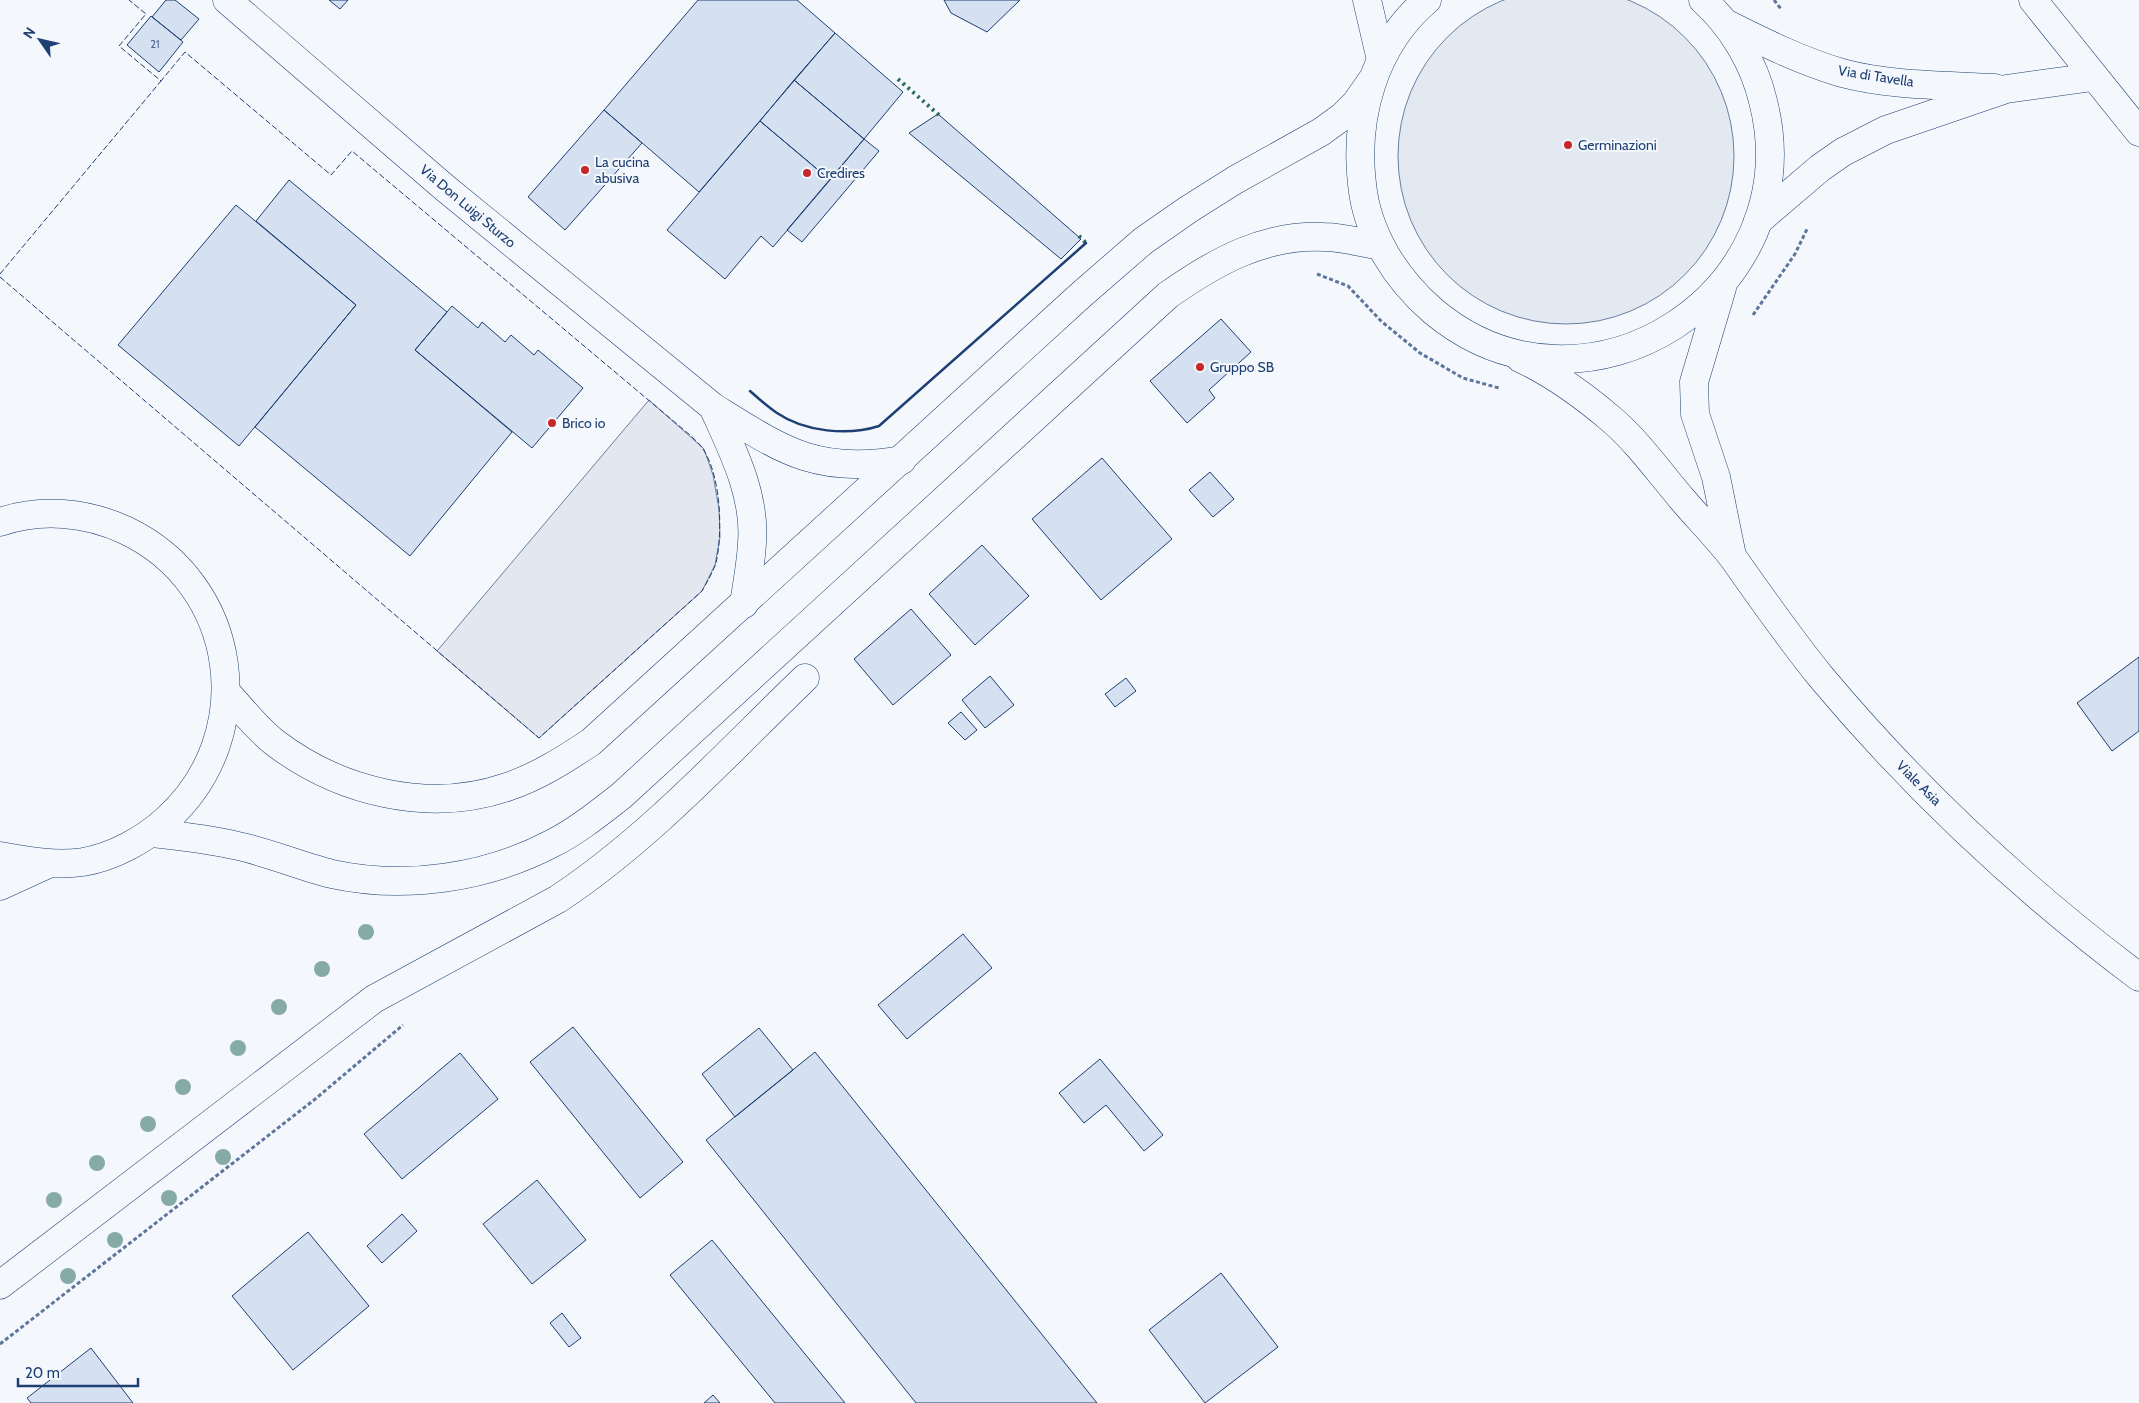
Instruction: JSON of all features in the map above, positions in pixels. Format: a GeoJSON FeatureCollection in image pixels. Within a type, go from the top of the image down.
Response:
{"type":"FeatureCollection","features":[{"type":"Feature","properties":{"kind":"main road","name":"Via Don Luigi Sturzo"},"geometry":{"type":"LineString","coordinates":[[227,0],[445,188],[713,407],[761,437],[793,454],[826,463],[870,466],[902,460]]}},
{"type":"Feature","properties":{"kind":"main road"},"geometry":{"type":"LineString","coordinates":[[1367,0],[1376,70],[1364,107],[1359,135],[1359,164],[1367,211],[1381,246],[1398,274],[1419,299],[1444,320],[1472,337],[1502,349],[1536,357],[1572,359],[1614,352],[1640,344],[1671,329],[1699,308],[1724,283],[1744,253],[1758,221],[1767,188],[1770,153],[1768,118],[1755,76],[1744,52],[1721,12],[1702,0]]}},
{"type":"Feature","properties":{"kind":"main road"},"geometry":{"type":"LineString","coordinates":[[227,693],[273,742],[321,772],[376,792],[405,797],[474,796],[507,787],[541,773],[591,742],[1082,294],[1143,241],[1235,180],[1321,132],[1356,103],[1399,31],[1427,0]]}},
{"type":"Feature","properties":{"kind":"main road"},"geometry":{"type":"LineString","coordinates":[[2033,0],[2139,132]]}},
{"type":"Feature","properties":{"kind":"main road","name":"Via di Tavella"},"geometry":{"type":"LineString","coordinates":[[1721,12],[1796,58],[1843,73],[1888,81],[2006,89]]}},
{"type":"Feature","properties":{"kind":"main road","name":"Via di Tavella"},"geometry":{"type":"LineString","coordinates":[[1758,221],[1820,168],[1843,152],[1886,130],[2006,89],[2093,77]]}},
{"type":"Feature","properties":{"kind":"main road"},"geometry":{"type":"LineString","coordinates":[[152,833],[222,842],[332,874],[378,881],[415,881],[454,876],[506,862],[553,843],[585,824],[621,796],[1168,295],[1220,261],[1245,249],[1275,241],[1326,236],[1381,246]]}},
{"type":"Feature","properties":{"kind":"main road"},"geometry":{"type":"LineString","coordinates":[[1724,283],[1694,382],[1695,414],[1716,477],[1732,557]]}},
{"type":"Feature","properties":{"kind":"main road","name":"Viale Asia"},"geometry":{"type":"LineString","coordinates":[[1502,349],[1560,381],[1611,419],[1642,452],[1732,557],[1820,675],[1918,782],[2040,898],[2139,977]]}},
{"type":"Feature","properties":{"kind":"main road","name":"Via Don Luigi Sturzo"},"geometry":{"type":"LineString","coordinates":[[713,407],[740,468],[751,516],[753,541],[744,604]]}},
{"type":"Feature","properties":{"kind":"main road"},"geometry":{"type":"LineString","coordinates":[[0,522],[17,516],[62,513],[106,521],[146,540],[181,569],[206,606],[222,648],[227,693],[221,734],[206,772],[182,805],[152,833],[120,850],[84,861],[48,864],[0,856]]}},
{"type":"Feature","properties":{"kind":"main road"},"geometry":{"type":"LineString","coordinates":[[0,1285],[374,999],[558,899],[585,882],[626,850],[805,678]]}},
{"type":"Feature","properties":{"kind":"main road"},"geometry":{"type":"LineString","coordinates":[[0,886],[48,864]]}},
{"type":"Feature","properties":{"kind":"path"},"geometry":{"type":"LineString","coordinates":[[1747,321],[1760,306],[1795,254],[1810,222]]}},
{"type":"Feature","properties":{"kind":"path"},"geometry":{"type":"LineString","coordinates":[[1315,273],[1348,286],[1381,321],[1420,353],[1463,378],[1506,390]]}},
{"type":"Feature","properties":{"kind":"path"},"geometry":{"type":"LineString","coordinates":[[0,1344],[314,1100],[408,1021]]}},
{"type":"Feature","properties":{"kind":"shaded area"},"geometry":{"type":"Polygon","coordinates":[[[1550,-12],[1582,-12],[1630,0],[1660,16],[1696,49],[1706,62],[1722,92],[1731,123],[1734,156],[1731,189],[1722,220],[1706,250],[1673,286],[1660,296],[1630,312],[1615,317],[1582,324],[1550,324],[1502,312],[1472,296],[1436,263],[1426,250],[1410,220],[1405,205],[1398,172],[1398,140],[1410,92],[1426,62],[1459,26],[1472,16],[1502,0],[1517,-5],[1550,-12]]]}},
{"type":"Feature","properties":{"kind":"shaded area"},"geometry":{"type":"Polygon","coordinates":[[[649,400],[704,449],[713,475],[719,509],[720,537],[715,565],[702,591],[539,738],[437,651],[649,400]]]}},
{"type":"Feature","properties":{"kind":"building"},"geometry":{"type":"Polygon","coordinates":[[[166,0],[175,0],[199,19],[181,40],[152,17],[166,0]]]}},
{"type":"Feature","properties":{"kind":"building"},"geometry":{"type":"Polygon","coordinates":[[[329,0],[348,0],[340,9],[329,0]]]}},
{"type":"Feature","properties":{"kind":"building"},"geometry":{"type":"Polygon","coordinates":[[[698,0],[797,0],[835,33],[699,192],[604,110],[698,0]]]}},
{"type":"Feature","properties":{"kind":"building"},"geometry":{"type":"Polygon","coordinates":[[[944,0],[1020,0],[987,32],[951,13],[944,0]]]}},
{"type":"Feature","properties":{"kind":"building"},"geometry":{"type":"Polygon","coordinates":[[[151,16],[183,42],[159,72],[127,45],[151,16]]]}},
{"type":"Feature","properties":{"kind":"building"},"geometry":{"type":"Polygon","coordinates":[[[835,33],[903,92],[864,139],[794,80],[835,33]]]}},
{"type":"Feature","properties":{"kind":"building"},"geometry":{"type":"Polygon","coordinates":[[[794,80],[864,139],[830,180],[760,121],[794,80]]]}},
{"type":"Feature","properties":{"kind":"building","name":"La cucina abusiva"},"geometry":{"type":"Polygon","coordinates":[[[604,110],[642,143],[565,230],[528,197],[604,110]]]}},
{"type":"Feature","properties":{"kind":"building"},"geometry":{"type":"Polygon","coordinates":[[[938,114],[1081,239],[1061,259],[909,133],[938,114]]]}},
{"type":"Feature","properties":{"kind":"building"},"geometry":{"type":"Polygon","coordinates":[[[760,121],[830,180],[773,247],[761,236],[725,279],[667,230],[760,121]]]}},
{"type":"Feature","properties":{"kind":"building"},"geometry":{"type":"Polygon","coordinates":[[[864,139],[879,151],[802,242],[787,230],[864,139]]]}},
{"type":"Feature","properties":{"kind":"building"},"geometry":{"type":"Polygon","coordinates":[[[289,180],[447,312],[415,350],[512,432],[410,556],[255,427],[356,305],[256,221],[289,180]]]}},
{"type":"Feature","properties":{"kind":"building"},"geometry":{"type":"Polygon","coordinates":[[[236,205],[356,305],[239,446],[118,345],[236,205]]]}},
{"type":"Feature","properties":{"kind":"building"},"geometry":{"type":"Polygon","coordinates":[[[452,306],[478,328],[482,322],[505,342],[511,335],[534,355],[538,350],[583,388],[532,448],[415,350],[452,306]]]}},
{"type":"Feature","properties":{"kind":"building","name":"Gruppo SB"},"geometry":{"type":"Polygon","coordinates":[[[1221,319],[1251,352],[1209,390],[1215,398],[1187,423],[1150,381],[1221,319]]]}},
{"type":"Feature","properties":{"kind":"building"},"geometry":{"type":"Polygon","coordinates":[[[1102,458],[1172,539],[1101,600],[1032,519],[1102,458]]]}},
{"type":"Feature","properties":{"kind":"building"},"geometry":{"type":"Polygon","coordinates":[[[1210,472],[1234,499],[1213,517],[1189,490],[1210,472]]]}},
{"type":"Feature","properties":{"kind":"building"},"geometry":{"type":"Polygon","coordinates":[[[982,545],[1029,596],[975,645],[929,594],[982,545]]]}},
{"type":"Feature","properties":{"kind":"building"},"geometry":{"type":"Polygon","coordinates":[[[911,609],[951,655],[893,705],[854,659],[911,609]]]}},
{"type":"Feature","properties":{"kind":"building"},"geometry":{"type":"Polygon","coordinates":[[[2139,657],[2139,731],[2112,751],[2077,703],[2139,657]]]}},
{"type":"Feature","properties":{"kind":"building"},"geometry":{"type":"Polygon","coordinates":[[[990,676],[1014,705],[985,728],[962,700],[990,676]]]}},
{"type":"Feature","properties":{"kind":"building"},"geometry":{"type":"Polygon","coordinates":[[[1126,678],[1136,691],[1115,707],[1105,694],[1126,678]]]}},
{"type":"Feature","properties":{"kind":"building"},"geometry":{"type":"Polygon","coordinates":[[[961,712],[977,730],[965,740],[948,723],[961,712]]]}},
{"type":"Feature","properties":{"kind":"building"},"geometry":{"type":"Polygon","coordinates":[[[963,934],[992,968],[907,1039],[878,1005],[963,934]]]}},
{"type":"Feature","properties":{"kind":"building"},"geometry":{"type":"Polygon","coordinates":[[[573,1027],[683,1162],[640,1198],[530,1062],[573,1027]]]}},
{"type":"Feature","properties":{"kind":"building"},"geometry":{"type":"Polygon","coordinates":[[[759,1028],[793,1070],[735,1117],[702,1074],[759,1028]]]}},
{"type":"Feature","properties":{"kind":"building"},"geometry":{"type":"Polygon","coordinates":[[[815,1052],[1097,1403],[916,1403],[706,1140],[815,1052]]]}},
{"type":"Feature","properties":{"kind":"building"},"geometry":{"type":"Polygon","coordinates":[[[460,1053],[498,1099],[402,1179],[364,1134],[460,1053]]]}},
{"type":"Feature","properties":{"kind":"building"},"geometry":{"type":"Polygon","coordinates":[[[1100,1059],[1163,1135],[1144,1151],[1106,1105],[1084,1123],[1059,1093],[1100,1059]]]}},
{"type":"Feature","properties":{"kind":"building"},"geometry":{"type":"Polygon","coordinates":[[[537,1180],[586,1240],[532,1284],[483,1224],[537,1180]]]}},
{"type":"Feature","properties":{"kind":"building"},"geometry":{"type":"Polygon","coordinates":[[[402,1214],[417,1231],[382,1263],[367,1246],[402,1214]]]}},
{"type":"Feature","properties":{"kind":"building"},"geometry":{"type":"Polygon","coordinates":[[[308,1232],[369,1306],[293,1370],[232,1296],[308,1232]]]}},
{"type":"Feature","properties":{"kind":"building"},"geometry":{"type":"Polygon","coordinates":[[[712,1240],[845,1403],[775,1403],[670,1275],[712,1240]]]}},
{"type":"Feature","properties":{"kind":"building"},"geometry":{"type":"Polygon","coordinates":[[[1221,1273],[1278,1347],[1205,1403],[1149,1330],[1221,1273]]]}},
{"type":"Feature","properties":{"kind":"building"},"geometry":{"type":"Polygon","coordinates":[[[562,1313],[581,1338],[569,1347],[550,1323],[562,1313]]]}},
{"type":"Feature","properties":{"kind":"building"},"geometry":{"type":"Polygon","coordinates":[[[91,1348],[133,1403],[31,1403],[27,1398],[91,1348]]]}},
{"type":"Feature","properties":{"kind":"building"},"geometry":{"type":"Polygon","coordinates":[[[713,1395],[720,1403],[704,1403],[713,1395]]]}},
{"type":"Feature","properties":{"kind":"hedge"},"geometry":{"type":"LineString","coordinates":[[898,79],[939,115]]}},
{"type":"Feature","properties":{"kind":"hedge"},"geometry":{"type":"LineString","coordinates":[[1079,236],[1086,243]]}},
{"type":"Feature","properties":{"kind":"fence"},"geometry":{"type":"LineString","coordinates":[[0,274],[161,81],[119,46],[146,14],[129,0]]}},
{"type":"Feature","properties":{"kind":"fence"},"geometry":{"type":"LineString","coordinates":[[0,277],[539,738],[702,591],[716,563],[720,520],[719,504],[714,474],[709,460],[702,447],[690,435],[352,151],[331,175],[185,52],[161,81]]}},
{"type":"Feature","properties":{"kind":"wall"},"geometry":{"type":"LineString","coordinates":[[750,391],[777,413],[813,428],[854,431],[879,426],[1086,243]]}},
{"type":"Feature","properties":{"kind":"place","name":"Germinazioni"},"geometry":{"type":"Point","coordinates":[1568,145]}},
{"type":"Feature","properties":{"kind":"place","name":"La cucina abusiva"},"geometry":{"type":"Point","coordinates":[585,170]}},
{"type":"Feature","properties":{"kind":"place","name":"Credires"},"geometry":{"type":"Point","coordinates":[807,173]}},
{"type":"Feature","properties":{"kind":"place","name":"Gruppo SB"},"geometry":{"type":"Point","coordinates":[1200,367]}},
{"type":"Feature","properties":{"kind":"place","name":"Brico io"},"geometry":{"type":"Point","coordinates":[552,423]}}]}
